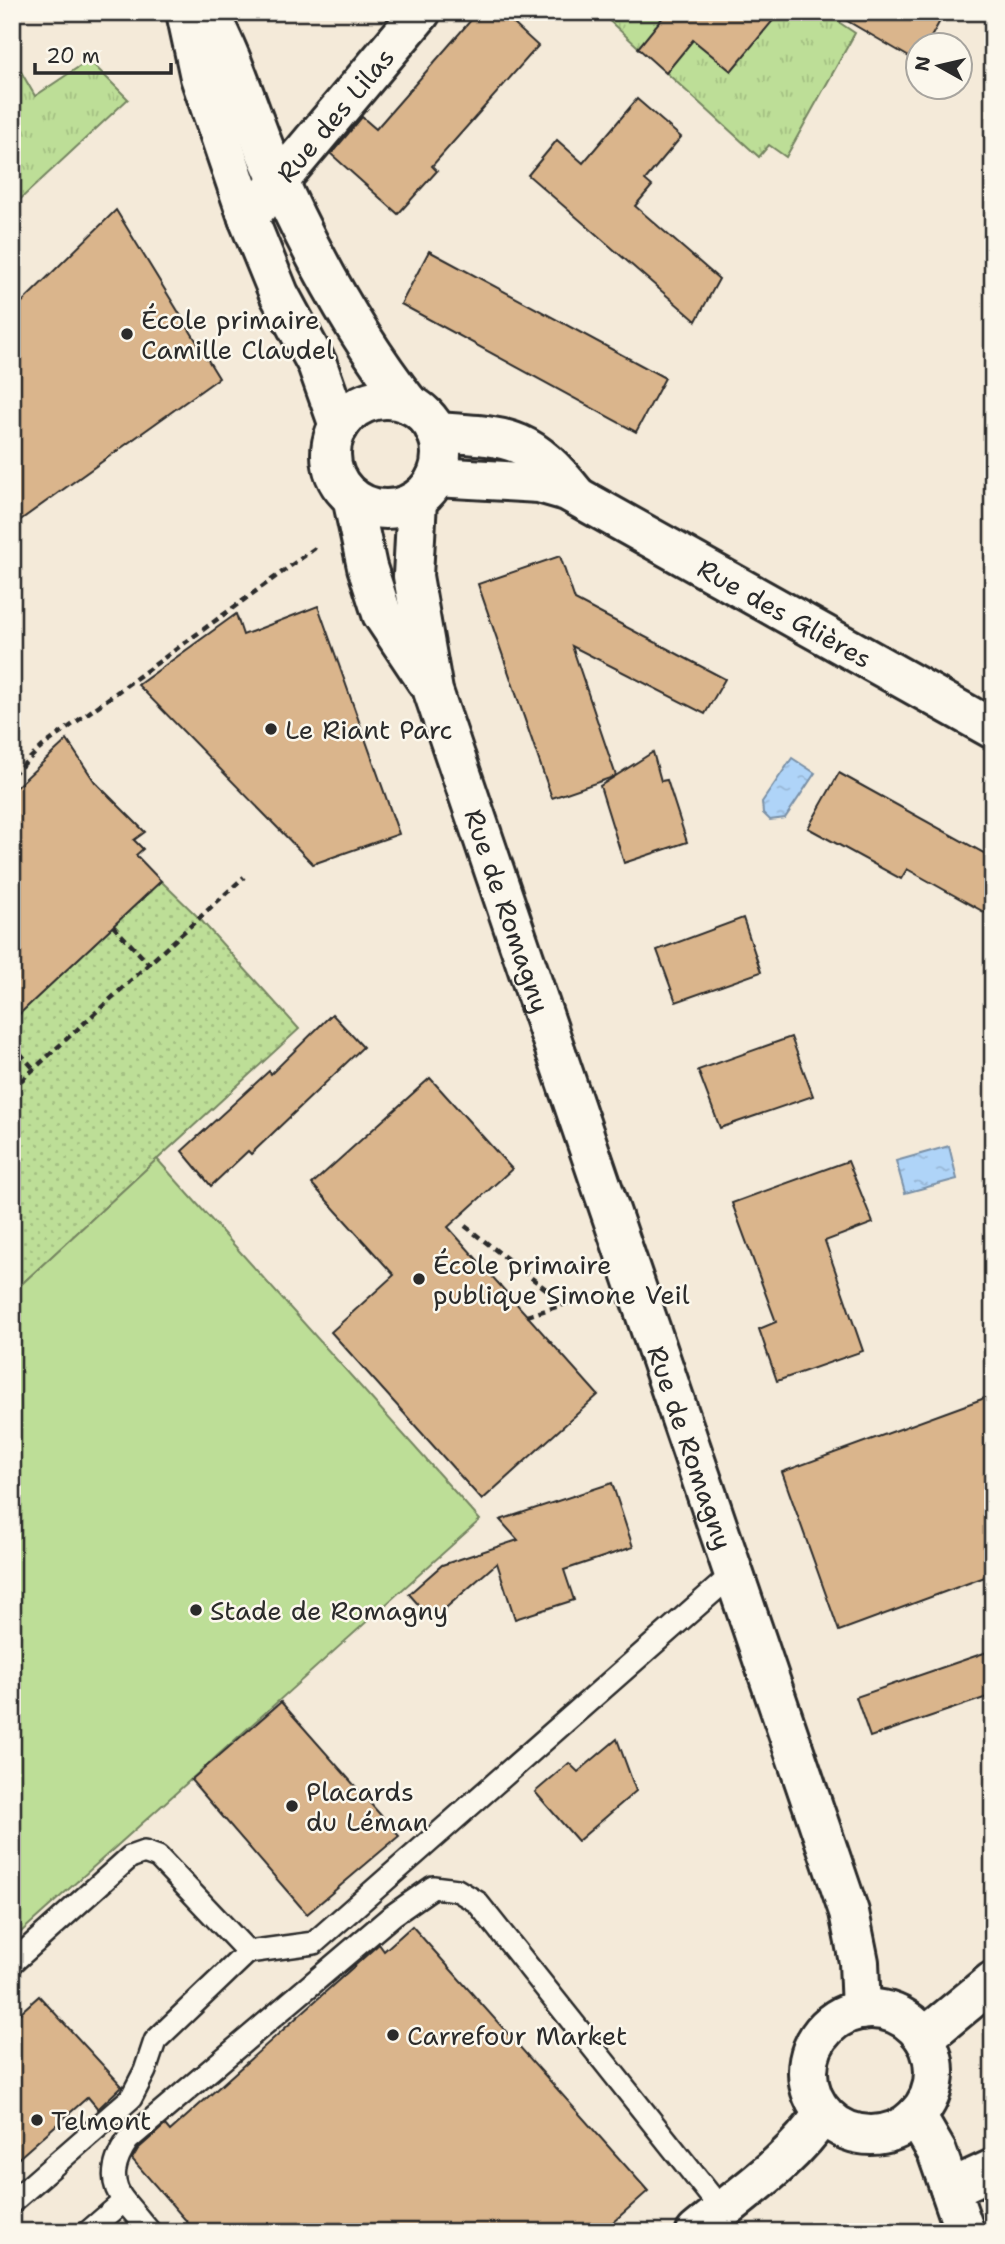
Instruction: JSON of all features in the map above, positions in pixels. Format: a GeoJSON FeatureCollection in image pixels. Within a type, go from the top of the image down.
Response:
{"type":"FeatureCollection","features":[{"type":"Feature","properties":{"kind":"street"},"geometry":{"type":"LineString","coordinates":[[186,12],[200,77],[248,218],[273,281],[317,364],[339,426]]}},
{"type":"Feature","properties":{"kind":"street"},"geometry":{"type":"LineString","coordinates":[[208,12],[231,55],[279,180],[364,344],[409,404],[428,418],[436,432],[441,455],[426,489],[388,509],[373,508],[352,497],[341,484],[332,462],[333,440],[339,426],[355,409],[369,402],[386,399],[409,404]]}},
{"type":"Feature","properties":{"kind":"street","name":"Rue des Lilas"},"geometry":{"type":"LineString","coordinates":[[248,218],[421,12]]}},
{"type":"Feature","properties":{"kind":"street","name":"Rue des Glières"},"geometry":{"type":"LineString","coordinates":[[436,432],[493,436],[520,442],[552,464],[576,495]]}},
{"type":"Feature","properties":{"kind":"street","name":"Rue des Glières"},"geometry":{"type":"LineString","coordinates":[[426,489],[539,483],[576,495],[993,729]]}},
{"type":"Feature","properties":{"kind":"street","name":"Rue de Romagny"},"geometry":{"type":"LineString","coordinates":[[426,489],[413,576],[433,691],[849,1912],[859,1962],[861,2010]]}},
{"type":"Feature","properties":{"kind":"street","name":"Rue de Romagny"},"geometry":{"type":"LineString","coordinates":[[352,497],[367,567],[382,614],[433,691]]}},
{"type":"Feature","properties":{"kind":"street"},"geometry":{"type":"LineString","coordinates":[[923,2038],[993,1981]]}},
{"type":"Feature","properties":{"kind":"street"},"geometry":{"type":"LineString","coordinates":[[878,2009],[901,2016],[914,2025],[923,2038],[932,2055],[934,2073],[927,2101],[916,2116],[890,2132],[869,2135],[849,2131],[824,2114],[808,2079],[812,2050],[827,2027],[843,2016],[861,2010],[878,2009]]}},
{"type":"Feature","properties":{"kind":"street"},"geometry":{"type":"LineString","coordinates":[[709,2221],[801,2143],[824,2114]]}},
{"type":"Feature","properties":{"kind":"street"},"geometry":{"type":"LineString","coordinates":[[916,2116],[937,2152],[965,2232]]}},
{"type":"Feature","properties":{"kind":"street"},"geometry":{"type":"LineString","coordinates":[[950,2189],[993,2169]]}},
{"type":"Feature","properties":{"kind":"lane"},"geometry":{"type":"LineString","coordinates":[[12,2202],[131,2098],[145,2071],[155,2042],[248,1952],[307,1946],[321,1939],[734,1573]]}},
{"type":"Feature","properties":{"kind":"lane"},"geometry":{"type":"LineString","coordinates":[[12,1963],[130,1857],[144,1852],[158,1857],[248,1952]]}},
{"type":"Feature","properties":{"kind":"lane"},"geometry":{"type":"LineString","coordinates":[[150,2232],[116,2190],[114,2178],[118,2155],[128,2140],[393,1915],[433,1887],[457,1890],[477,1902],[709,2221]]}},
{"type":"Feature","properties":{"kind":"lane"},"geometry":{"type":"LineString","coordinates":[[88,2232],[124,2201]]}},
{"type":"Feature","properties":{"kind":"path"},"geometry":{"type":"LineString","coordinates":[[12,775],[43,746],[318,547]]}},
{"type":"Feature","properties":{"kind":"path"},"geometry":{"type":"LineString","coordinates":[[12,1089],[244,877]]}},
{"type":"Feature","properties":{"kind":"path"},"geometry":{"type":"LineString","coordinates":[[113,926],[150,965]]}},
{"type":"Feature","properties":{"kind":"path"},"geometry":{"type":"LineString","coordinates":[[12,1044],[34,1069]]}},
{"type":"Feature","properties":{"kind":"path"},"geometry":{"type":"LineString","coordinates":[[465,1226],[565,1304]]}},
{"type":"Feature","properties":{"kind":"path"},"geometry":{"type":"LineString","coordinates":[[527,1316],[635,1283]]}},
{"type":"Feature","properties":{"kind":"green space"},"geometry":{"type":"Polygon","coordinates":[[[609,12],[846,12],[840,23],[855,33],[786,157],[769,145],[759,157],[605,17],[609,12]]]}},
{"type":"Feature","properties":{"kind":"green space"},"geometry":{"type":"Polygon","coordinates":[[[12,56],[35,96],[89,60],[128,99],[12,207],[12,56]]]}},
{"type":"Feature","properties":{"kind":"green space"},"geometry":{"type":"Polygon","coordinates":[[[161,881],[199,918],[299,1029],[12,1293],[12,1021],[161,881]]]}},
{"type":"Feature","properties":{"kind":"green space","name":"Stade de Romagny"},"geometry":{"type":"Polygon","coordinates":[[[157,1159],[480,1520],[12,1940],[12,1293],[157,1159]]]}},
{"type":"Feature","properties":{"kind":"water"},"geometry":{"type":"Polygon","coordinates":[[[792,758],[815,773],[785,818],[770,820],[763,813],[762,802],[792,758]]]}},
{"type":"Feature","properties":{"kind":"water"},"geometry":{"type":"Polygon","coordinates":[[[949,1146],[957,1179],[905,1193],[896,1161],[949,1146]]]}},
{"type":"Feature","properties":{"kind":"building"},"geometry":{"type":"Polygon","coordinates":[[[478,12],[501,12],[538,46],[432,166],[437,171],[398,214],[331,154],[362,117],[376,129],[478,12]]]}},
{"type":"Feature","properties":{"kind":"building"},"geometry":{"type":"Polygon","coordinates":[[[659,12],[780,12],[731,71],[693,40],[666,73],[638,48],[664,16],[659,12]]]}},
{"type":"Feature","properties":{"kind":"building"},"geometry":{"type":"Polygon","coordinates":[[[832,12],[945,12],[934,32],[904,32],[904,54],[832,12]]]}},
{"type":"Feature","properties":{"kind":"building"},"geometry":{"type":"Polygon","coordinates":[[[637,99],[681,137],[645,180],[652,186],[635,206],[719,279],[696,321],[528,175],[557,140],[583,163],[637,99]]]}},
{"type":"Feature","properties":{"kind":"building"},"geometry":{"type":"Polygon","coordinates":[[[116,210],[219,378],[12,526],[12,312],[116,210]]]}},
{"type":"Feature","properties":{"kind":"building"},"geometry":{"type":"Polygon","coordinates":[[[429,251],[665,378],[636,432],[401,304],[429,251]]]}},
{"type":"Feature","properties":{"kind":"building"},"geometry":{"type":"Polygon","coordinates":[[[560,556],[575,600],[725,679],[705,714],[572,646],[616,776],[552,798],[478,584],[560,556]]]}},
{"type":"Feature","properties":{"kind":"building","name":"Le Riant Parc"},"geometry":{"type":"Polygon","coordinates":[[[318,606],[399,834],[313,864],[138,685],[236,614],[243,635],[318,606]]]}},
{"type":"Feature","properties":{"kind":"building"},"geometry":{"type":"Polygon","coordinates":[[[67,740],[95,782],[145,832],[134,840],[143,849],[136,855],[161,881],[12,1021],[12,791],[67,740]]]}},
{"type":"Feature","properties":{"kind":"building"},"geometry":{"type":"Polygon","coordinates":[[[653,752],[661,781],[667,780],[687,842],[624,863],[600,786],[653,752]]]}},
{"type":"Feature","properties":{"kind":"building"},"geometry":{"type":"Polygon","coordinates":[[[839,773],[993,858],[993,917],[907,869],[901,879],[808,828],[839,773]]]}},
{"type":"Feature","properties":{"kind":"building"},"geometry":{"type":"Polygon","coordinates":[[[743,918],[761,972],[676,1002],[657,950],[743,918]]]}},
{"type":"Feature","properties":{"kind":"building"},"geometry":{"type":"Polygon","coordinates":[[[332,1014],[363,1047],[251,1154],[248,1151],[211,1186],[182,1151],[269,1071],[271,1074],[332,1014]]]}},
{"type":"Feature","properties":{"kind":"building"},"geometry":{"type":"Polygon","coordinates":[[[791,1037],[813,1096],[720,1128],[698,1070],[791,1037]]]}},
{"type":"Feature","properties":{"kind":"building"},"geometry":{"type":"Polygon","coordinates":[[[430,1078],[512,1169],[448,1227],[598,1395],[482,1500],[331,1332],[394,1275],[312,1184],[430,1078]]]}},
{"type":"Feature","properties":{"kind":"building"},"geometry":{"type":"Polygon","coordinates":[[[848,1161],[873,1223],[825,1241],[863,1351],[777,1381],[759,1329],[776,1322],[732,1203],[848,1161]]]}},
{"type":"Feature","properties":{"kind":"building"},"geometry":{"type":"Polygon","coordinates":[[[993,1395],[993,1574],[839,1631],[782,1472],[993,1395]]]}},
{"type":"Feature","properties":{"kind":"building"},"geometry":{"type":"Polygon","coordinates":[[[612,1483],[633,1547],[564,1570],[574,1600],[515,1619],[497,1563],[432,1620],[409,1594],[442,1565],[518,1540],[500,1520],[612,1483]]]}},
{"type":"Feature","properties":{"kind":"building"},"geometry":{"type":"Polygon","coordinates":[[[993,1650],[993,1695],[870,1737],[856,1697],[993,1650]]]}},
{"type":"Feature","properties":{"kind":"building","name":"Placards du Léman"},"geometry":{"type":"Polygon","coordinates":[[[281,1702],[399,1836],[307,1914],[191,1780],[281,1702]]]}},
{"type":"Feature","properties":{"kind":"building"},"geometry":{"type":"Polygon","coordinates":[[[617,1739],[636,1791],[578,1841],[535,1792],[569,1763],[578,1772],[617,1739]]]}},
{"type":"Feature","properties":{"kind":"building","name":"Carrefour Market"},"geometry":{"type":"Polygon","coordinates":[[[412,1926],[648,2191],[602,2232],[196,2232],[132,2159],[138,2149],[165,2125],[170,2131],[379,1944],[384,1951],[412,1926]]]}},
{"type":"Feature","properties":{"kind":"building","name":"Telmont"},"geometry":{"type":"Polygon","coordinates":[[[39,1996],[122,2086],[98,2109],[88,2097],[12,2164],[12,2020],[39,1996]]]}},
{"type":"Feature","properties":{"kind":"place","name":"École primaire Camille Claudel"},"geometry":{"type":"Point","coordinates":[127,334]}},
{"type":"Feature","properties":{"kind":"place","name":"Le Riant Parc"},"geometry":{"type":"Point","coordinates":[271,729]}},
{"type":"Feature","properties":{"kind":"place","name":"École primaire publique Simone Veil"},"geometry":{"type":"Point","coordinates":[419,1279]}},
{"type":"Feature","properties":{"kind":"place","name":"Stade de Romagny"},"geometry":{"type":"Point","coordinates":[196,1610]}},
{"type":"Feature","properties":{"kind":"place","name":"Placards du Léman"},"geometry":{"type":"Point","coordinates":[292,1806]}},
{"type":"Feature","properties":{"kind":"place","name":"Carrefour Market"},"geometry":{"type":"Point","coordinates":[393,2035]}},
{"type":"Feature","properties":{"kind":"place","name":"Telmont"},"geometry":{"type":"Point","coordinates":[37,2120]}}]}
